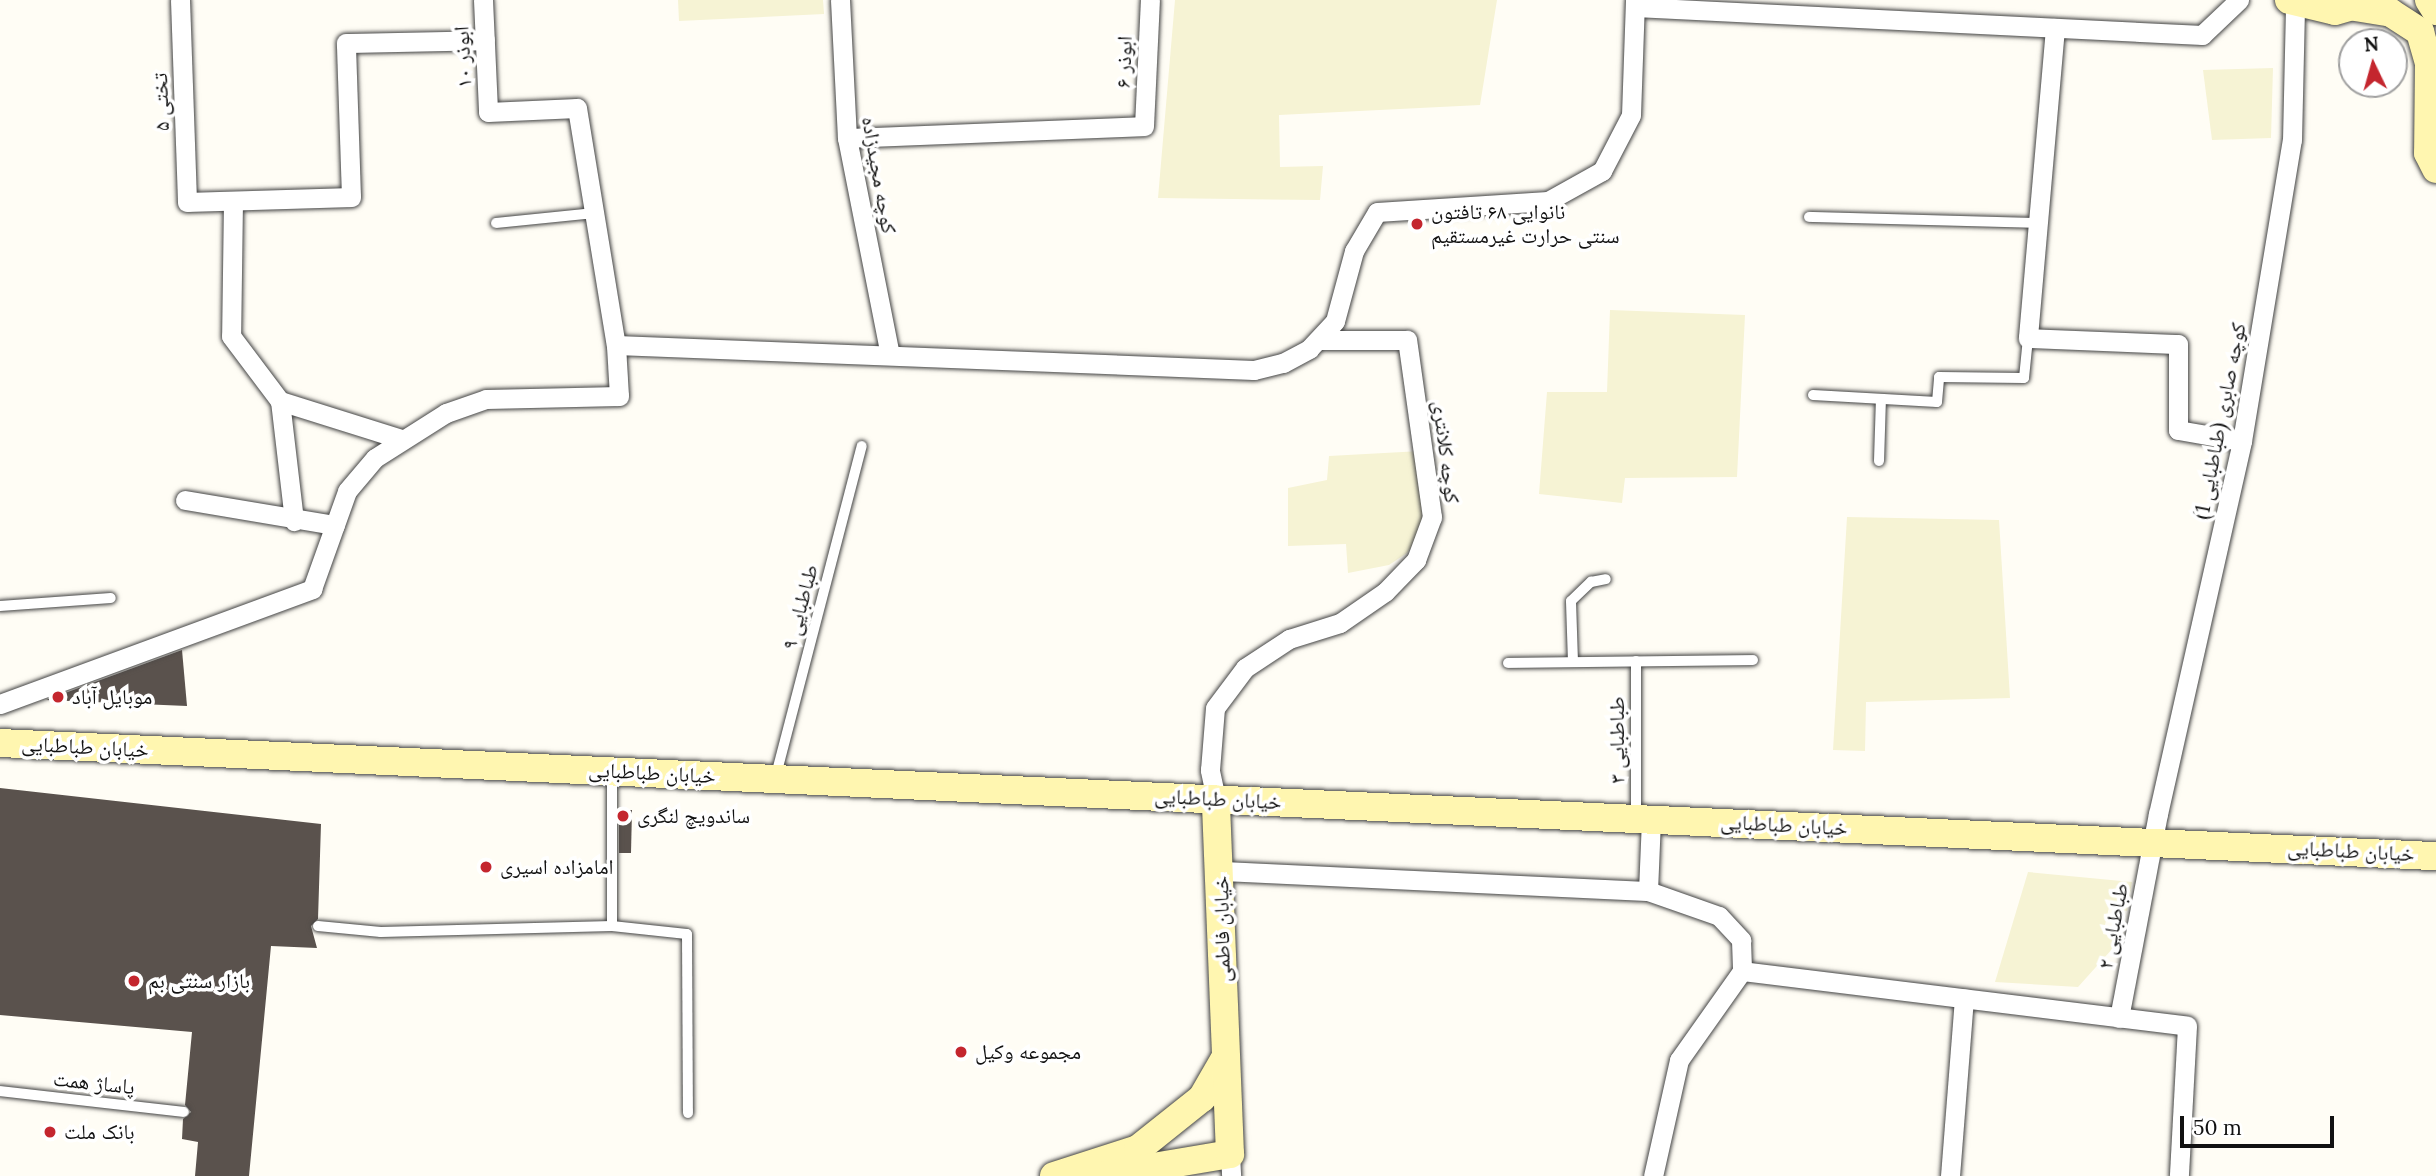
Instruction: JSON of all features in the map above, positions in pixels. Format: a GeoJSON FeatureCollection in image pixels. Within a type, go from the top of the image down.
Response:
{"type":"FeatureCollection","features":[{"type":"Feature","properties":{"kind":"main road"},"geometry":{"type":"LineString","coordinates":[[2430,0],[2436,11]]}},
{"type":"Feature","properties":{"kind":"main road"},"geometry":{"type":"LineString","coordinates":[[2292,2],[2325,10],[2364,4],[2391,13],[2420,32],[2429,64],[2428,153],[2436,169]]}},
{"type":"Feature","properties":{"kind":"main road","name":"خیابان طباطبایی"},"geometry":{"type":"LineString","coordinates":[[0,743],[2436,855]]}},
{"type":"Feature","properties":{"kind":"main road","name":"خیابان فاطمی"},"geometry":{"type":"LineString","coordinates":[[1100,1176],[1231,1165],[1225,1058],[1222,871],[1216,799]]}},
{"type":"Feature","properties":{"kind":"main road"},"geometry":{"type":"LineString","coordinates":[[1054,1176],[1138,1149],[1202,1098],[1225,1058]]}},
{"type":"Feature","properties":{"kind":"street","name":"تختی ۵"},"geometry":{"type":"LineString","coordinates":[[180,0],[187,202],[233,201]]}},
{"type":"Feature","properties":{"kind":"street","name":"ابوذر ۱۰"},"geometry":{"type":"LineString","coordinates":[[483,0],[488,112],[577,108],[594,213]]}},
{"type":"Feature","properties":{"kind":"street","name":"کوچه مجیدزاده"},"geometry":{"type":"LineString","coordinates":[[840,0],[846,138],[890,355]]}},
{"type":"Feature","properties":{"kind":"street","name":"ابوذر ۶"},"geometry":{"type":"LineString","coordinates":[[846,138],[1144,126],[1150,0]]}},
{"type":"Feature","properties":{"kind":"street"},"geometry":{"type":"LineString","coordinates":[[616,345],[1254,370],[1283,363],[1320,340],[1335,321],[1354,251],[1377,212],[1548,201],[1602,170],[1631,116],[1635,3],[2055,29],[2202,35],[2239,0]]}},
{"type":"Feature","properties":{"kind":"street","name":"کوچه صابری (طباطبایی 1)"},"geometry":{"type":"LineString","coordinates":[[2152,843],[2242,441],[2292,140],[2292,2]]}},
{"type":"Feature","properties":{"kind":"street"},"geometry":{"type":"LineString","coordinates":[[2055,29],[2028,338],[2178,344],[2178,430],[2242,441]]}},
{"type":"Feature","properties":{"kind":"street"},"geometry":{"type":"LineString","coordinates":[[294,521],[280,401],[231,336],[233,201],[351,197],[346,43],[485,40]]}},
{"type":"Feature","properties":{"kind":"street"},"geometry":{"type":"LineString","coordinates":[[0,705],[312,589],[347,491],[401,439],[486,400],[619,396],[616,345],[594,213]]}},
{"type":"Feature","properties":{"kind":"street","name":"کوچه کلانتری"},"geometry":{"type":"LineString","coordinates":[[1216,799],[1210,770],[1215,708],[1237,678],[1289,639],[1340,623],[1385,592],[1416,560],[1432,517],[1407,340],[1320,340]]}},
{"type":"Feature","properties":{"kind":"street"},"geometry":{"type":"LineString","coordinates":[[280,401],[401,439]]}},
{"type":"Feature","properties":{"kind":"street"},"geometry":{"type":"LineString","coordinates":[[185,500],[294,521],[335,525]]}},
{"type":"Feature","properties":{"kind":"street"},"geometry":{"type":"LineString","coordinates":[[1643,819],[1648,891]]}},
{"type":"Feature","properties":{"kind":"street","name":"طباطبایی ۲"},"geometry":{"type":"LineString","coordinates":[[2119,1018],[2152,843]]}},
{"type":"Feature","properties":{"kind":"street"},"geometry":{"type":"LineString","coordinates":[[1222,871],[1648,891],[1732,926],[1741,940],[1742,971],[1679,1060],[1653,1176]]}},
{"type":"Feature","properties":{"kind":"street"},"geometry":{"type":"LineString","coordinates":[[1742,971],[2187,1026],[2179,1176]]}},
{"type":"Feature","properties":{"kind":"street"},"geometry":{"type":"LineString","coordinates":[[1950,1176],[1964,999]]}},
{"type":"Feature","properties":{"kind":"lane"},"geometry":{"type":"LineString","coordinates":[[496,223],[594,213]]}},
{"type":"Feature","properties":{"kind":"lane"},"geometry":{"type":"LineString","coordinates":[[1810,217],[2038,223]]}},
{"type":"Feature","properties":{"kind":"lane"},"geometry":{"type":"LineString","coordinates":[[1813,395],[1937,402],[1939,377],[2024,378],[2028,338]]}},
{"type":"Feature","properties":{"kind":"lane"},"geometry":{"type":"LineString","coordinates":[[1879,461],[1881,399]]}},
{"type":"Feature","properties":{"kind":"lane","name":"طباطبایی ۹"},"geometry":{"type":"LineString","coordinates":[[775,779],[862,446]]}},
{"type":"Feature","properties":{"kind":"lane"},"geometry":{"type":"LineString","coordinates":[[1573,662],[1571,601],[1591,582],[1606,579]]}},
{"type":"Feature","properties":{"kind":"lane"},"geometry":{"type":"LineString","coordinates":[[0,606],[111,598]]}},
{"type":"Feature","properties":{"kind":"lane"},"geometry":{"type":"LineString","coordinates":[[1508,663],[1753,660]]}},
{"type":"Feature","properties":{"kind":"lane","name":"طباطبایی ۳"},"geometry":{"type":"LineString","coordinates":[[1636,661],[1643,819]]}},
{"type":"Feature","properties":{"kind":"lane"},"geometry":{"type":"LineString","coordinates":[[612,771],[612,926]]}},
{"type":"Feature","properties":{"kind":"lane"},"geometry":{"type":"LineString","coordinates":[[318,926],[381,932],[612,926],[687,934],[688,1113]]}},
{"type":"Feature","properties":{"kind":"lane","name":"پاساژ همت"},"geometry":{"type":"LineString","coordinates":[[0,1091],[184,1112]]}},
{"type":"Feature","properties":{"kind":"shaded area"},"geometry":{"type":"Polygon","coordinates":[[[678,0],[823,0],[824,14],[679,21],[678,0]]]}},
{"type":"Feature","properties":{"kind":"shaded area"},"geometry":{"type":"Polygon","coordinates":[[[1175,0],[1497,0],[1480,105],[1279,115],[1280,167],[1323,166],[1320,200],[1158,198],[1175,0]]]}},
{"type":"Feature","properties":{"kind":"shaded area"},"geometry":{"type":"Polygon","coordinates":[[[2273,68],[2271,138],[2212,140],[2203,70],[2273,68]]]}},
{"type":"Feature","properties":{"kind":"shaded area"},"geometry":{"type":"Polygon","coordinates":[[[1610,310],[1745,315],[1737,477],[1625,478],[1622,503],[1539,494],[1547,392],[1607,392],[1610,310]]]}},
{"type":"Feature","properties":{"kind":"shaded area"},"geometry":{"type":"Polygon","coordinates":[[[1421,451],[1425,500],[1420,534],[1407,553],[1389,565],[1348,573],[1346,544],[1288,546],[1288,488],[1327,480],[1329,456],[1421,451]]]}},
{"type":"Feature","properties":{"kind":"shaded area"},"geometry":{"type":"Polygon","coordinates":[[[1847,517],[1999,520],[2010,698],[1866,702],[1865,751],[1833,750],[1847,517]]]}},
{"type":"Feature","properties":{"kind":"shaded area"},"geometry":{"type":"Polygon","coordinates":[[[2028,872],[2132,882],[2127,911],[2109,907],[2103,934],[2122,938],[2078,987],[1995,982],[2028,872]]]}},
{"type":"Feature","properties":{"kind":"building"},"geometry":{"type":"Polygon","coordinates":[[[182,650],[187,706],[46,700],[182,650]]]}},
{"type":"Feature","properties":{"kind":"building","name":"بازار سنتی بم"},"geometry":{"type":"Polygon","coordinates":[[[0,788],[321,824],[318,919],[311,926],[317,948],[271,946],[249,1176],[195,1176],[198,1142],[182,1139],[183,1119],[191,1112],[185,1105],[192,1032],[0,1015],[0,788]]]}},
{"type":"Feature","properties":{"kind":"building"},"geometry":{"type":"Polygon","coordinates":[[[619,810],[632,810],[631,853],[619,853],[619,810]]]}},
{"type":"Feature","properties":{"kind":"place","name":"نانوایی ۶۸ تافتون سنتی حرارت غیرمستقیم"},"geometry":{"type":"Point","coordinates":[1417,224]}},
{"type":"Feature","properties":{"kind":"place","name":"موبایل آباد"},"geometry":{"type":"Point","coordinates":[58,697]}},
{"type":"Feature","properties":{"kind":"place","name":"ساندویچ لنگری"},"geometry":{"type":"Point","coordinates":[623,816]}},
{"type":"Feature","properties":{"kind":"place","name":"امامزاده اسیری"},"geometry":{"type":"Point","coordinates":[486,867]}},
{"type":"Feature","properties":{"kind":"place","name":"بازار سنتی بم"},"geometry":{"type":"Point","coordinates":[134,981]}},
{"type":"Feature","properties":{"kind":"place","name":"مجموعه وکیل"},"geometry":{"type":"Point","coordinates":[961,1052]}},
{"type":"Feature","properties":{"kind":"place","name":"بانک ملت"},"geometry":{"type":"Point","coordinates":[50,1132]}}]}
